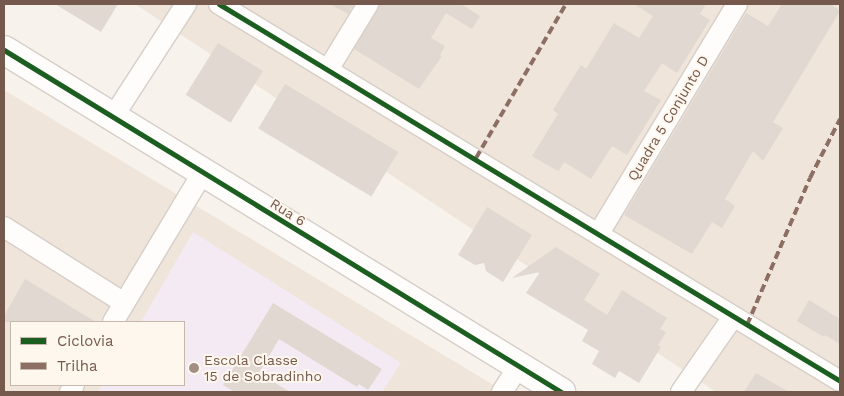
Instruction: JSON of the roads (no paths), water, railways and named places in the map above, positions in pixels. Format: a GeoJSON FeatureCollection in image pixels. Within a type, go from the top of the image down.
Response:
{"type":"FeatureCollection","features":[{"type":"Feature","properties":{"kind":"street"},"geometry":{"type":"LineString","coordinates":[[113,117],[186,4]]}},
{"type":"Feature","properties":{"kind":"street"},"geometry":{"type":"LineString","coordinates":[[219,4],[329,68],[840,381]]}},
{"type":"Feature","properties":{"kind":"street"},"geometry":{"type":"LineString","coordinates":[[329,68],[368,4]]}},
{"type":"Feature","properties":{"kind":"street","name":"Quadra 5 Conjunto D"},"geometry":{"type":"LineString","coordinates":[[598,233],[738,4]]}},
{"type":"Feature","properties":{"kind":"street","name":"Rua 6"},"geometry":{"type":"LineString","coordinates":[[4,50],[561,392]]}},
{"type":"Feature","properties":{"kind":"street"},"geometry":{"type":"LineString","coordinates":[[114,321],[202,172]]}},
{"type":"Feature","properties":{"kind":"street"},"geometry":{"type":"LineString","coordinates":[[4,227],[124,304]]}},
{"type":"Feature","properties":{"kind":"street"},"geometry":{"type":"LineString","coordinates":[[681,392],[733,317]]}},
{"type":"Feature","properties":{"kind":"street"},"geometry":{"type":"LineString","coordinates":[[502,392],[519,366]]}},
{"type":"Feature","properties":{"kind":"place","name":"Escola Classe 15 de Sobradinho"},"geometry":{"type":"Point","coordinates":[194,368]}}]}
